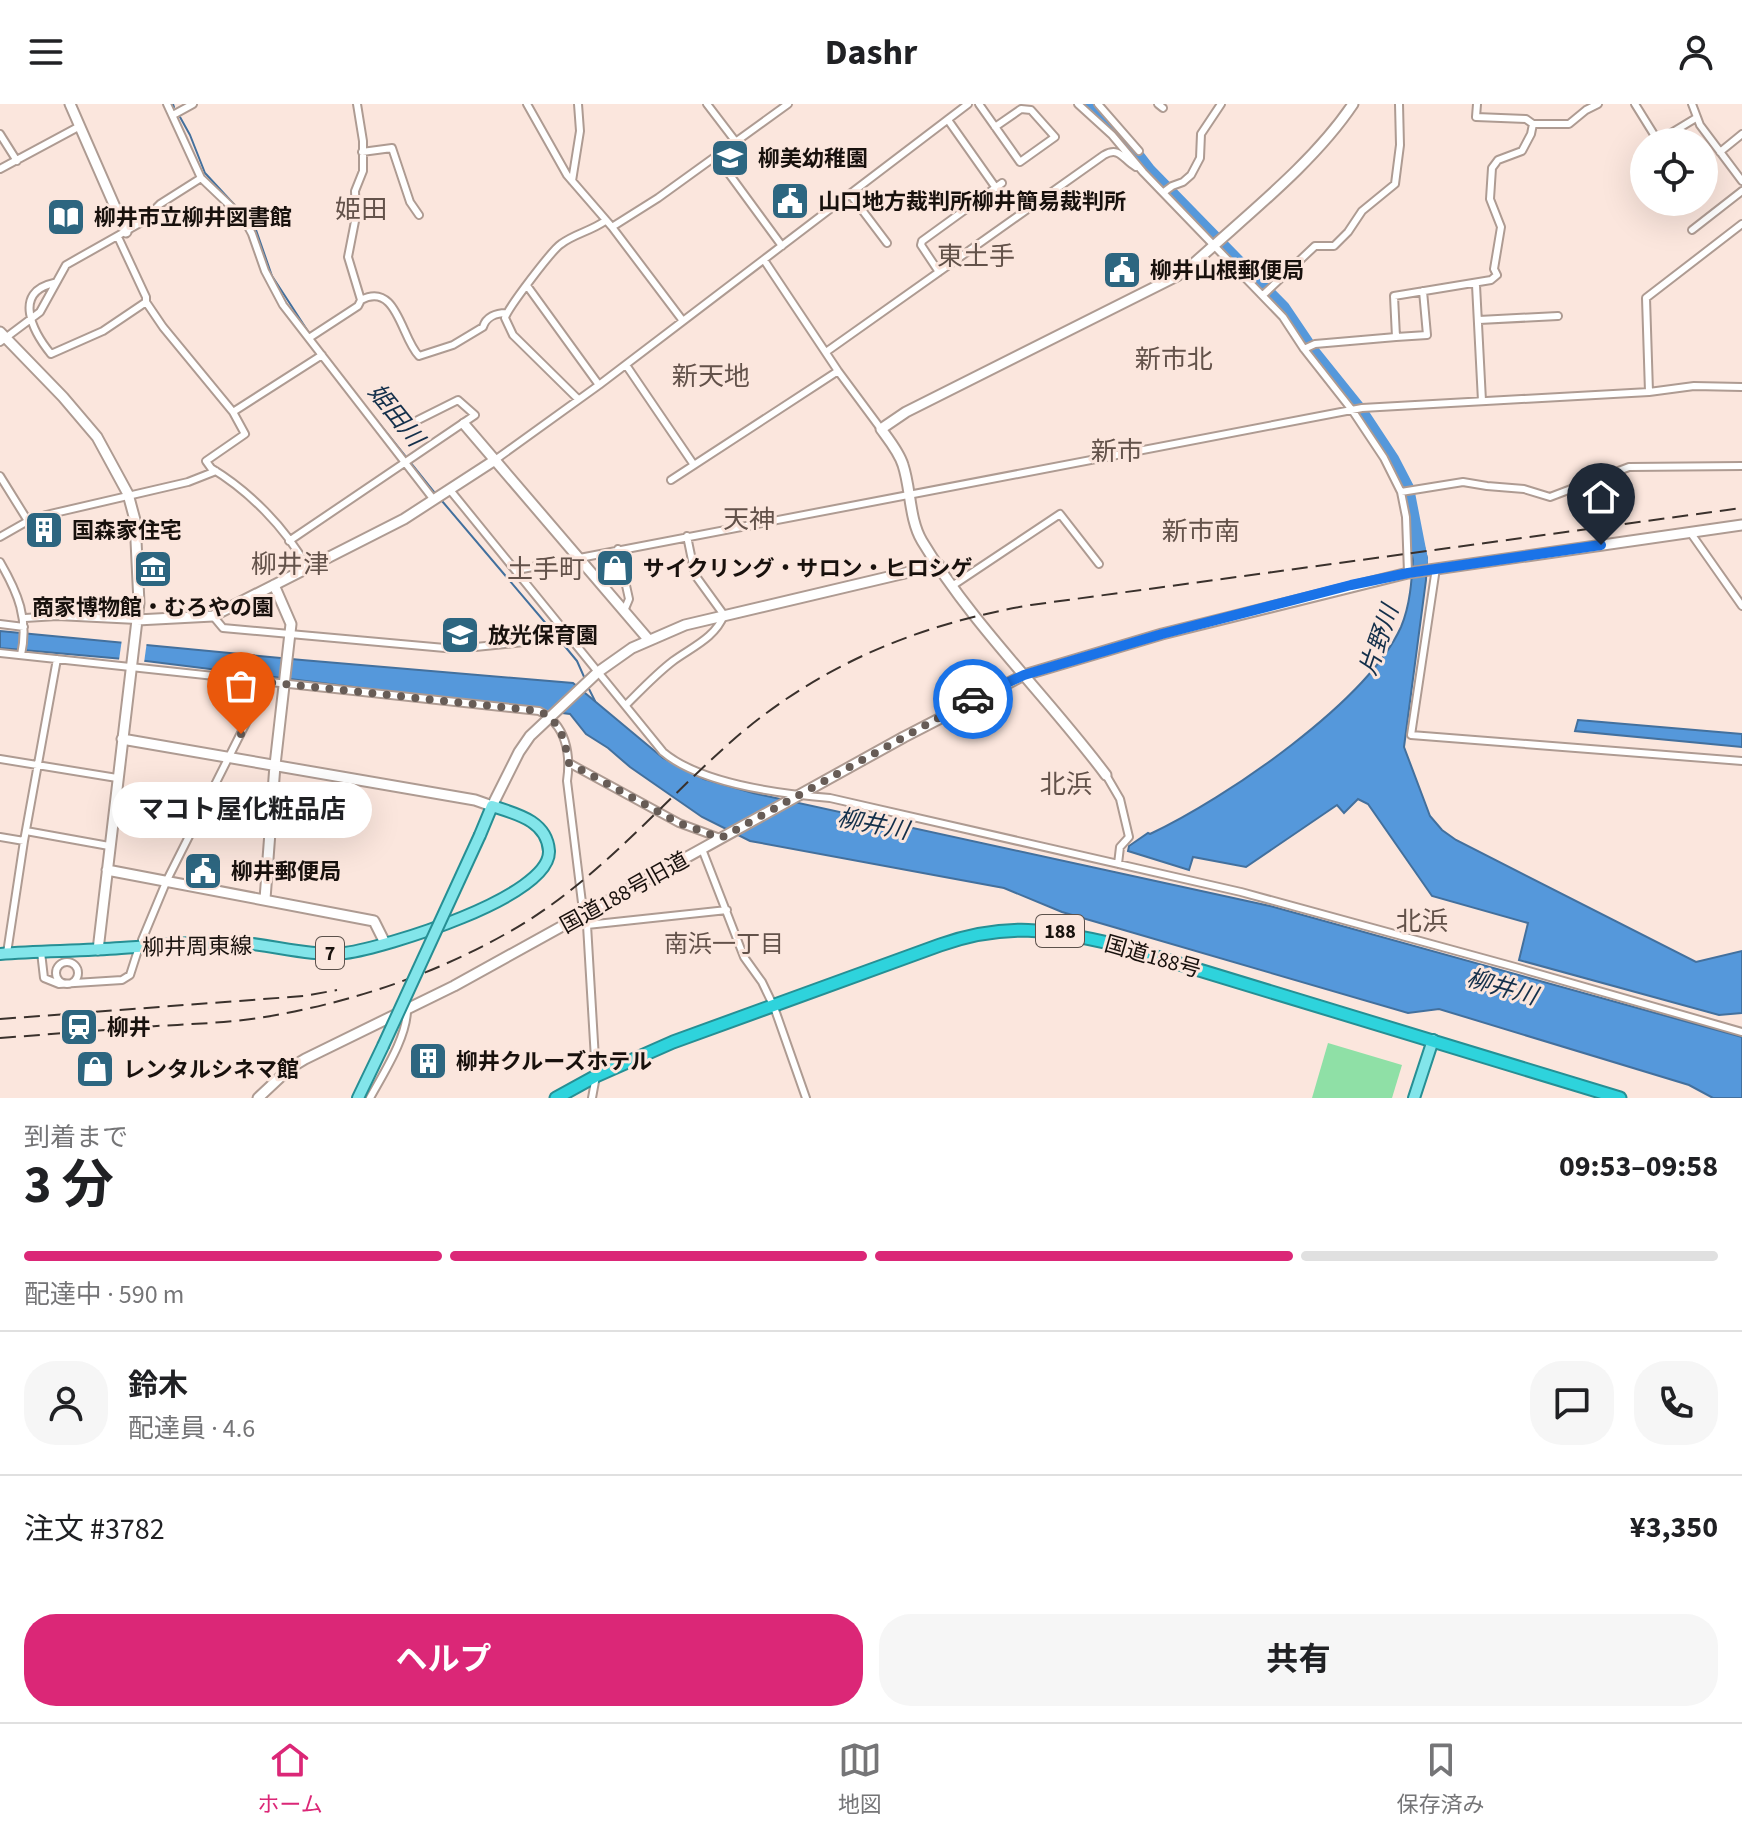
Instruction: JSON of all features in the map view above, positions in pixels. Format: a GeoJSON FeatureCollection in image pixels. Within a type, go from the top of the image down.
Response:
{"type":"FeatureCollection","features":[{"type":"Feature","properties":{"kind":"highway","name":"国道188号"},"geometry":{"type":"LineString","coordinates":[[556,1098],[596,1076],[673,1042],[960,938],[1031,929],[1061,931],[1117,945],[1620,1098]]}},
{"type":"Feature","properties":{"kind":"main road"},"geometry":{"type":"LineString","coordinates":[[358,1098],[492,806]]}},
{"type":"Feature","properties":{"kind":"main road","name":"柳井周東線"},"geometry":{"type":"LineString","coordinates":[[4,954],[200,941],[345,953],[385,943],[485,909],[539,876],[549,856],[545,834],[527,819],[492,806]]}},
{"type":"Feature","properties":{"kind":"main road"},"geometry":{"type":"LineString","coordinates":[[1414,1098],[1433,1040]]}},
{"type":"Feature","properties":{"kind":"street"},"geometry":{"type":"LineString","coordinates":[[70,104],[146,302],[233,412],[245,434],[206,461],[248,494],[307,567]]}},
{"type":"Feature","properties":{"kind":"street"},"geometry":{"type":"LineString","coordinates":[[167,104],[201,178],[244,219],[273,288],[322,355],[407,463],[517,570],[672,760],[706,776],[796,797],[830,798],[1241,892],[1742,1032]]}},
{"type":"Feature","properties":{"kind":"street"},"geometry":{"type":"LineString","coordinates":[[173,115],[193,104]]}},
{"type":"Feature","properties":{"kind":"street"},"geometry":{"type":"LineString","coordinates":[[357,104],[363,141],[363,171],[355,191],[356,216],[348,257],[361,300]]}},
{"type":"Feature","properties":{"kind":"street"},"geometry":{"type":"LineString","coordinates":[[527,104],[572,181],[612,227],[683,321]]}},
{"type":"Feature","properties":{"kind":"street"},"geometry":{"type":"LineString","coordinates":[[572,181],[580,131],[578,104]]}},
{"type":"Feature","properties":{"kind":"street"},"geometry":{"type":"LineString","coordinates":[[707,104],[736,142]]}},
{"type":"Feature","properties":{"kind":"street"},"geometry":{"type":"LineString","coordinates":[[612,227],[788,104]]}},
{"type":"Feature","properties":{"kind":"street"},"geometry":{"type":"LineString","coordinates":[[25,618],[57,616],[137,620],[213,616],[392,525],[495,460],[599,385],[968,104]]}},
{"type":"Feature","properties":{"kind":"street"},"geometry":{"type":"LineString","coordinates":[[979,104],[995,127],[1020,162],[1055,137],[1031,110],[1021,109],[995,127]]}},
{"type":"Feature","properties":{"kind":"street"},"geometry":{"type":"LineString","coordinates":[[1078,104],[1090,108],[1139,167],[1168,189],[1214,245],[1283,317],[1356,409],[1402,491],[1411,572]]}},
{"type":"Feature","properties":{"kind":"street"},"geometry":{"type":"LineString","coordinates":[[1098,104],[1139,151]]}},
{"type":"Feature","properties":{"kind":"street"},"geometry":{"type":"LineString","coordinates":[[1168,189],[1191,175],[1200,158],[1201,134],[1221,104]]}},
{"type":"Feature","properties":{"kind":"street"},"geometry":{"type":"LineString","coordinates":[[881,429],[906,412],[1159,286],[1191,266],[1313,153],[1353,104]]}},
{"type":"Feature","properties":{"kind":"street"},"geometry":{"type":"LineString","coordinates":[[1263,295],[1315,246],[1334,246],[1362,211],[1395,184],[1400,145],[1399,104]]}},
{"type":"Feature","properties":{"kind":"street"},"geometry":{"type":"LineString","coordinates":[[1477,104],[1476,117],[1526,119],[1533,124],[1569,124],[1598,104]]}},
{"type":"Feature","properties":{"kind":"street"},"geometry":{"type":"LineString","coordinates":[[1635,104],[1658,141],[1696,118]]}},
{"type":"Feature","properties":{"kind":"street"},"geometry":{"type":"LineString","coordinates":[[1692,104],[1696,118],[1742,181]]}},
{"type":"Feature","properties":{"kind":"street"},"geometry":{"type":"LineString","coordinates":[[939,272],[921,245],[922,241],[999,186],[948,120]]}},
{"type":"Feature","properties":{"kind":"street"},"geometry":{"type":"LineString","coordinates":[[1396,337],[1394,296],[1476,285],[1497,275],[1494,269],[1501,227],[1490,199],[1492,168],[1498,160],[1522,151],[1533,124]]}},
{"type":"Feature","properties":{"kind":"street"},"geometry":{"type":"LineString","coordinates":[[0,169],[80,126]]}},
{"type":"Feature","properties":{"kind":"street"},"geometry":{"type":"LineString","coordinates":[[0,134],[17,161]]}},
{"type":"Feature","properties":{"kind":"street"},"geometry":{"type":"LineString","coordinates":[[1720,152],[1742,134]]}},
{"type":"Feature","properties":{"kind":"street"},"geometry":{"type":"LineString","coordinates":[[362,152],[392,148],[410,202],[419,215]]}},
{"type":"Feature","properties":{"kind":"street"},"geometry":{"type":"LineString","coordinates":[[826,352],[1112,151],[1118,151],[1134,167],[1139,167]]}},
{"type":"Feature","properties":{"kind":"street"},"geometry":{"type":"LineString","coordinates":[[716,156],[782,246]]}},
{"type":"Feature","properties":{"kind":"street"},"geometry":{"type":"LineString","coordinates":[[98,950],[137,620],[138,549],[128,494],[110,458],[82,419],[21,353],[2,337],[32,320],[66,265],[142,222],[160,204],[201,178]]}},
{"type":"Feature","properties":{"kind":"street"},"geometry":{"type":"LineString","coordinates":[[1692,230],[1742,191]]}},
{"type":"Feature","properties":{"kind":"street"},"geometry":{"type":"LineString","coordinates":[[850,194],[887,243]]}},
{"type":"Feature","properties":{"kind":"street"},"geometry":{"type":"LineString","coordinates":[[578,399],[513,335],[505,324],[506,313],[528,287],[544,261],[561,244],[605,221]]}},
{"type":"Feature","properties":{"kind":"street"},"geometry":{"type":"LineString","coordinates":[[1649,392],[1646,298],[1742,224]]}},
{"type":"Feature","properties":{"kind":"street"},"geometry":{"type":"LineString","coordinates":[[764,260],[838,371],[900,456],[916,532],[952,586],[1106,775],[1120,799],[1129,837],[1120,847],[1118,864]]}},
{"type":"Feature","properties":{"kind":"street"},"geometry":{"type":"LineString","coordinates":[[54,283],[46,284],[32,296],[28,310],[48,352],[55,353],[103,331],[146,302]]}},
{"type":"Feature","properties":{"kind":"street"},"geometry":{"type":"LineString","coordinates":[[1476,285],[1482,401]]}},
{"type":"Feature","properties":{"kind":"street"},"geometry":{"type":"LineString","coordinates":[[528,287],[599,385]]}},
{"type":"Feature","properties":{"kind":"street"},"geometry":{"type":"LineString","coordinates":[[1307,347],[1427,335],[1423,291]]}},
{"type":"Feature","properties":{"kind":"street"},"geometry":{"type":"LineString","coordinates":[[309,338],[371,295],[381,296],[396,312],[404,334],[419,356],[453,345],[483,327],[496,313],[506,313]]}},
{"type":"Feature","properties":{"kind":"street"},"geometry":{"type":"LineString","coordinates":[[1479,320],[1558,316]]}},
{"type":"Feature","properties":{"kind":"street"},"geometry":{"type":"LineString","coordinates":[[233,412],[322,355]]}},
{"type":"Feature","properties":{"kind":"street"},"geometry":{"type":"LineString","coordinates":[[626,365],[694,465]]}},
{"type":"Feature","properties":{"kind":"street"},"geometry":{"type":"LineString","coordinates":[[671,480],[838,371]]}},
{"type":"Feature","properties":{"kind":"street"},"geometry":{"type":"LineString","coordinates":[[517,570],[1356,409],[1649,392],[1694,386],[1742,387]]}},
{"type":"Feature","properties":{"kind":"street"},"geometry":{"type":"LineString","coordinates":[[289,541],[475,415],[458,400],[418,420]]}},
{"type":"Feature","properties":{"kind":"street"},"geometry":{"type":"LineString","coordinates":[[464,424],[648,639]]}},
{"type":"Feature","properties":{"kind":"street"},"geometry":{"type":"LineString","coordinates":[[1402,491],[1463,482],[1524,489],[1550,497],[1629,467],[1742,466]]}},
{"type":"Feature","properties":{"kind":"street"},"geometry":{"type":"LineString","coordinates":[[0,537],[28,521],[128,494],[188,482],[216,471]]}},
{"type":"Feature","properties":{"kind":"street"},"geometry":{"type":"LineString","coordinates":[[0,476],[28,521]]}},
{"type":"Feature","properties":{"kind":"street"},"geometry":{"type":"LineString","coordinates":[[952,586],[1060,514],[1099,564]]}},
{"type":"Feature","properties":{"kind":"street","name":"国道188号旧道"},"geometry":{"type":"LineString","coordinates":[[258,1098],[290,1068],[454,986],[991,690],[1024,675],[1162,634],[1411,572],[1742,525]]}},
{"type":"Feature","properties":{"kind":"street"},"geometry":{"type":"LineString","coordinates":[[1690,532],[1742,606]]}},
{"type":"Feature","properties":{"kind":"street"},"geometry":{"type":"LineString","coordinates":[[687,536],[695,575],[724,615]]}},
{"type":"Feature","properties":{"kind":"street"},"geometry":{"type":"LineString","coordinates":[[618,549],[629,599],[629,606],[624,611]]}},
{"type":"Feature","properties":{"kind":"street"},"geometry":{"type":"LineString","coordinates":[[0,562],[16,590],[25,618],[21,654]]}},
{"type":"Feature","properties":{"kind":"street"},"geometry":{"type":"LineString","coordinates":[[122,739],[475,800],[492,806],[530,736],[598,672],[648,639],[724,615],[939,565]]}},
{"type":"Feature","properties":{"kind":"street"},"geometry":{"type":"LineString","coordinates":[[1434,569],[1411,735],[1742,761]]}},
{"type":"Feature","properties":{"kind":"street"},"geometry":{"type":"LineString","coordinates":[[265,899],[275,765],[291,634],[288,613],[274,585]]}},
{"type":"Feature","properties":{"kind":"street"},"geometry":{"type":"LineString","coordinates":[[626,705],[672,662],[703,642],[720,626],[724,615]]}},
{"type":"Feature","properties":{"kind":"street"},"geometry":{"type":"LineString","coordinates":[[213,616],[223,628],[456,649],[553,639],[564,630]]}},
{"type":"Feature","properties":{"kind":"street"},"geometry":{"type":"LineString","coordinates":[[0,624],[24,629]]}},
{"type":"Feature","properties":{"kind":"street"},"geometry":{"type":"LineString","coordinates":[[0,663],[1,653],[130,664],[256,681],[284,680],[554,715]]}},
{"type":"Feature","properties":{"kind":"street"},"geometry":{"type":"LineString","coordinates":[[4,954],[57,659]]}},
{"type":"Feature","properties":{"kind":"street"},"geometry":{"type":"LineString","coordinates":[[41,952],[44,978],[54,984],[122,980],[130,975],[167,880],[252,711],[256,681]]}},
{"type":"Feature","properties":{"kind":"street"},"geometry":{"type":"LineString","coordinates":[[554,715],[569,763],[567,781],[587,925],[596,1076],[592,1098]]}},
{"type":"Feature","properties":{"kind":"street"},"geometry":{"type":"LineString","coordinates":[[0,759],[117,778]]}},
{"type":"Feature","properties":{"kind":"street"},"geometry":{"type":"LineString","coordinates":[[569,763],[679,823],[724,837]]}},
{"type":"Feature","properties":{"kind":"street"},"geometry":{"type":"LineString","coordinates":[[26,831],[109,846]]}},
{"type":"Feature","properties":{"kind":"street"},"geometry":{"type":"LineString","coordinates":[[0,837],[24,841]]}},
{"type":"Feature","properties":{"kind":"street"},"geometry":{"type":"LineString","coordinates":[[702,849],[744,957],[762,982],[774,1007],[806,1098]]}},
{"type":"Feature","properties":{"kind":"street"},"geometry":{"type":"LineString","coordinates":[[107,870],[374,921],[385,943]]}},
{"type":"Feature","properties":{"kind":"street"},"geometry":{"type":"LineString","coordinates":[[587,925],[727,910]]}},
{"type":"Feature","properties":{"kind":"street"},"geometry":{"type":"LineString","coordinates":[[370,1098],[395,1050],[407,1019],[407,1008]]}},
{"type":"Feature","properties":{"kind":"green space"},"geometry":{"type":"Polygon","coordinates":[[[1328,1043],[1402,1065],[1392,1098],[1312,1098],[1328,1043]]]}},
{"type":"Feature","properties":{"kind":"water"},"geometry":{"type":"Polygon","coordinates":[[[1422,539],[1427,558],[1426,580],[1404,747],[1430,816],[1456,840],[1696,962],[1742,951],[1742,1013],[1719,1015],[1519,960],[1528,923],[1432,896],[1368,804],[1358,799],[1344,813],[1337,805],[1246,867],[1193,857],[1189,870],[1128,851],[1129,846],[1148,833],[1216,797],[1291,746],[1358,686],[1384,656],[1401,627],[1409,596],[1414,543],[1422,539]]]}},
{"type":"Feature","properties":{"kind":"water","name":"柳井川"},"geometry":{"type":"Polygon","coordinates":[[[0,631],[573,683],[663,758],[704,779],[753,793],[1270,906],[1742,1037],[1742,1098],[1713,1098],[1689,1085],[1439,1009],[1408,1013],[1062,912],[1004,888],[750,841],[702,817],[630,767],[586,734],[570,714],[146,661],[0,648],[0,631]]]}},
{"type":"Feature","properties":{"kind":"water"},"geometry":{"type":"Polygon","coordinates":[[[1578,720],[1742,734],[1742,747],[1575,731],[1578,720]]]}},
{"type":"Feature","properties":{"kind":"pier"},"geometry":{"type":"Polygon","coordinates":[[[122,639],[147,641],[144,663],[119,660],[122,639]]]}},
{"type":"Feature","properties":{"kind":"waterway","name":"片野川"},"geometry":{"type":"LineString","coordinates":[[1087,104],[1122,136],[1149,171],[1283,308],[1312,351],[1361,412],[1407,488],[1421,560]]}},
{"type":"Feature","properties":{"kind":"waterway","name":"姫田川"},"geometry":{"type":"LineString","coordinates":[[180,117],[205,173],[255,227],[272,276],[311,336]]}},
{"type":"Feature","properties":{"kind":"waterway","name":"姫田川"},"geometry":{"type":"LineString","coordinates":[[339,373],[435,493]]}},
{"type":"Feature","properties":{"kind":"waterway","name":"姫田川"},"geometry":{"type":"LineString","coordinates":[[442,501],[554,633]]}},
{"type":"Feature","properties":{"kind":"waterway","name":"姫田川"},"geometry":{"type":"LineString","coordinates":[[558,638],[577,661],[585,679]]}},
{"type":"Feature","properties":{"kind":"waterway","name":"姫田川"},"geometry":{"type":"LineString","coordinates":[[587,685],[595,701]]}},
{"type":"Feature","properties":{"kind":"railway"},"geometry":{"type":"LineString","coordinates":[[0,1038],[259,1018],[356,996],[450,962],[509,932],[570,890],[766,713],[836,669],[910,636],[949,624],[1031,605],[1742,508]]}},
{"type":"Feature","properties":{"kind":"railway"},"geometry":{"type":"LineString","coordinates":[[0,1019],[304,996],[337,990]]}},
{"type":"Feature","properties":{"kind":"way so far"},"geometry":{"type":"LineString","coordinates":[[241,734],[252,711],[256,681],[539,711],[559,726],[569,763],[679,823],[721,838],[973,699]]}},
{"type":"Feature","properties":{"kind":"place","name":"柳美幼稚園"},"geometry":{"type":"Point","coordinates":[730,158]}},
{"type":"Feature","properties":{"kind":"place","name":"山口地方裁判所柳井簡易裁判所"},"geometry":{"type":"Point","coordinates":[790,201]}},
{"type":"Feature","properties":{"kind":"place","name":"柳井市立柳井図書館"},"geometry":{"type":"Point","coordinates":[66,217]}},
{"type":"Feature","properties":{"kind":"place","name":"柳井山根郵便局"},"geometry":{"type":"Point","coordinates":[1122,270]}},
{"type":"Feature","properties":{"kind":"place","name":"国森家住宅"},"geometry":{"type":"Point","coordinates":[44,530]}},
{"type":"Feature","properties":{"kind":"place","name":"サイクリング・サロン・ヒロシゲ"},"geometry":{"type":"Point","coordinates":[615,568]}},
{"type":"Feature","properties":{"kind":"place","name":"商家博物館・むろやの園"},"geometry":{"type":"Point","coordinates":[153,569]}},
{"type":"Feature","properties":{"kind":"place","name":"放光保育園"},"geometry":{"type":"Point","coordinates":[460,635]}},
{"type":"Feature","properties":{"kind":"place","name":"マコト屋化粧品店"},"geometry":{"type":"Point","coordinates":[241,734]}},
{"type":"Feature","properties":{"kind":"place","name":"柳井郵便局"},"geometry":{"type":"Point","coordinates":[203,871]}},
{"type":"Feature","properties":{"kind":"place","name":"柳井"},"geometry":{"type":"Point","coordinates":[79,1027]}},
{"type":"Feature","properties":{"kind":"place","name":"柳井クルーズホテル"},"geometry":{"type":"Point","coordinates":[428,1061]}},
{"type":"Feature","properties":{"kind":"place","name":"レンタルシネマ館"},"geometry":{"type":"Point","coordinates":[95,1069]}},
{"type":"Feature","properties":{"kind":"district","name":"姫田"},"geometry":{"type":"Point","coordinates":[361,209]}},
{"type":"Feature","properties":{"kind":"district","name":"東土手"},"geometry":{"type":"Point","coordinates":[976,256]}},
{"type":"Feature","properties":{"kind":"district","name":"新市北"},"geometry":{"type":"Point","coordinates":[1174,359]}},
{"type":"Feature","properties":{"kind":"district","name":"新天地"},"geometry":{"type":"Point","coordinates":[711,376]}},
{"type":"Feature","properties":{"kind":"district","name":"新市"},"geometry":{"type":"Point","coordinates":[1117,451]}},
{"type":"Feature","properties":{"kind":"district","name":"天神"},"geometry":{"type":"Point","coordinates":[749,519]}},
{"type":"Feature","properties":{"kind":"district","name":"新市南"},"geometry":{"type":"Point","coordinates":[1201,531]}},
{"type":"Feature","properties":{"kind":"district","name":"柳井津"},"geometry":{"type":"Point","coordinates":[290,564]}},
{"type":"Feature","properties":{"kind":"district","name":"土手町"},"geometry":{"type":"Point","coordinates":[546,569]}},
{"type":"Feature","properties":{"kind":"district","name":"北浜"},"geometry":{"type":"Point","coordinates":[1066,784]}},
{"type":"Feature","properties":{"kind":"district","name":"北浜"},"geometry":{"type":"Point","coordinates":[1422,921]}},
{"type":"Feature","properties":{"kind":"district","name":"南浜一丁目"},"geometry":{"type":"Point","coordinates":[724,944]}},
{"type":"Feature","properties":{"kind":"route"},"geometry":{"type":"LineString","coordinates":[[973,699],[1024,675],[1162,634],[1351,585],[1408,573],[1601,545]]}}]}
